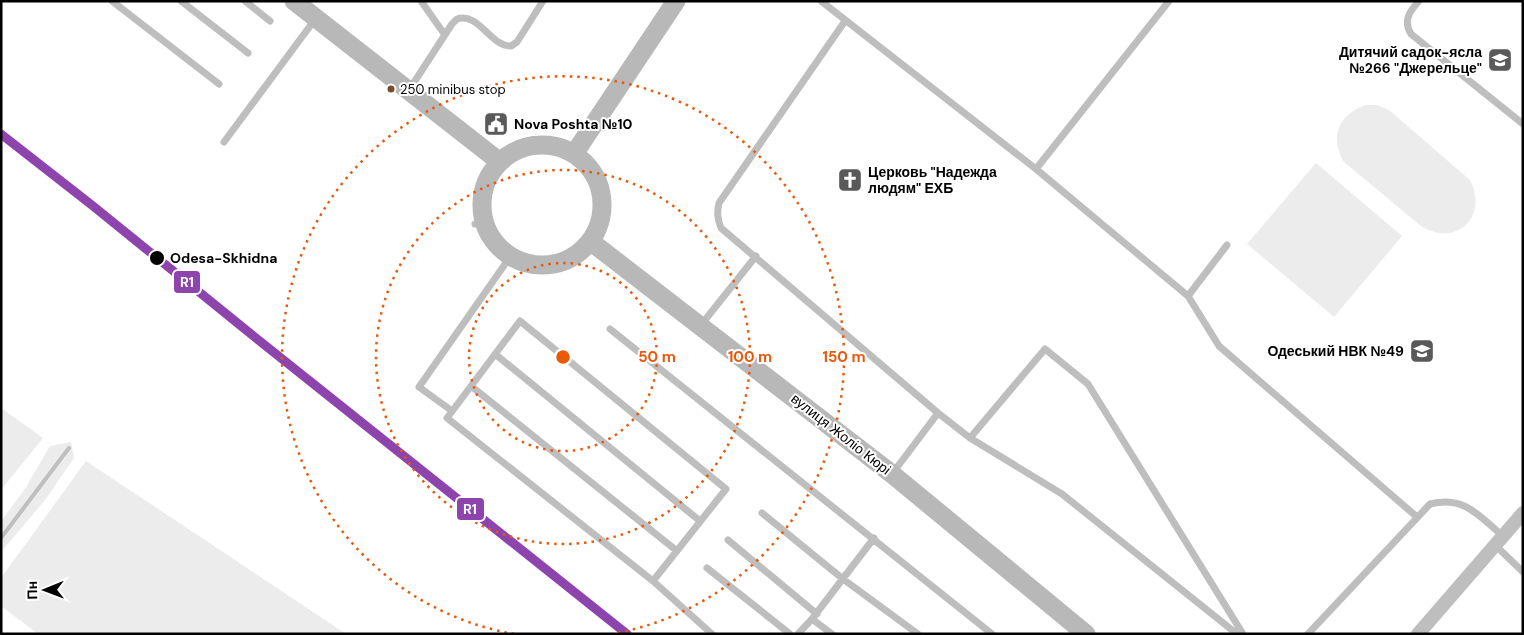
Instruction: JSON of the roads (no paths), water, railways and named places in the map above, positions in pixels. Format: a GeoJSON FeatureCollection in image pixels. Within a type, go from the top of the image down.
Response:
{"type":"FeatureCollection","features":[{"type":"Feature","properties":{"kind":"street"},"geometry":{"type":"LineString","coordinates":[[294,1],[500,162]]}},
{"type":"Feature","properties":{"kind":"street"},"geometry":{"type":"LineString","coordinates":[[574,154],[676,1]]}},
{"type":"Feature","properties":{"kind":"street"},"geometry":{"type":"LineString","coordinates":[[536,145],[556,147],[574,154],[589,168],[598,185],[602,204],[599,224],[590,241],[576,255],[558,263],[538,265],[510,257],[480,223],[483,217],[483,197],[489,178],[500,162],[517,151],[536,145]]}},
{"type":"Feature","properties":{"kind":"street","name":"вулиця Жоліо Кюрі"},"geometry":{"type":"LineString","coordinates":[[590,241],[892,474],[1086,634]]}},
{"type":"Feature","properties":{"kind":"street"},"geometry":{"type":"LineString","coordinates":[[1418,634],[1523,513]]}},
{"type":"Feature","properties":{"kind":"lane"},"geometry":{"type":"LineString","coordinates":[[112,1],[219,84]]}},
{"type":"Feature","properties":{"kind":"lane"},"geometry":{"type":"LineString","coordinates":[[181,1],[248,53]]}},
{"type":"Feature","properties":{"kind":"lane"},"geometry":{"type":"LineString","coordinates":[[245,1],[270,21]]}},
{"type":"Feature","properties":{"kind":"lane"},"geometry":{"type":"LineString","coordinates":[[421,1],[445,35]]}},
{"type":"Feature","properties":{"kind":"lane"},"geometry":{"type":"LineString","coordinates":[[409,91],[454,21],[464,18],[476,23],[502,44],[511,46],[517,42],[543,1]]}},
{"type":"Feature","properties":{"kind":"lane"},"geometry":{"type":"LineString","coordinates":[[821,1],[844,21],[1036,169],[1188,296],[1219,346],[1417,517]]}},
{"type":"Feature","properties":{"kind":"lane"},"geometry":{"type":"LineString","coordinates":[[1036,169],[1169,1]]}},
{"type":"Feature","properties":{"kind":"lane"},"geometry":{"type":"LineString","coordinates":[[1418,1],[1407,17],[1411,34],[1523,124]]}},
{"type":"Feature","properties":{"kind":"lane"},"geometry":{"type":"LineString","coordinates":[[224,142],[316,18]]}},
{"type":"Feature","properties":{"kind":"lane"},"geometry":{"type":"LineString","coordinates":[[844,21],[719,203],[717,212],[721,228],[970,438],[1062,494],[1237,634]]}},
{"type":"Feature","properties":{"kind":"lane"},"geometry":{"type":"LineString","coordinates":[[1188,296],[1227,245]]}},
{"type":"Feature","properties":{"kind":"lane"},"geometry":{"type":"LineString","coordinates":[[701,326],[756,256]]}},
{"type":"Feature","properties":{"kind":"lane"},"geometry":{"type":"LineString","coordinates":[[452,411],[419,387],[510,257]]}},
{"type":"Feature","properties":{"kind":"lane"},"geometry":{"type":"LineString","coordinates":[[653,581],[726,489],[520,321],[446,418],[653,581],[712,634]]}},
{"type":"Feature","properties":{"kind":"lane"},"geometry":{"type":"LineString","coordinates":[[610,328],[992,634]]}},
{"type":"Feature","properties":{"kind":"lane"},"geometry":{"type":"LineString","coordinates":[[970,438],[1045,349],[1088,384],[1243,634]]}},
{"type":"Feature","properties":{"kind":"lane"},"geometry":{"type":"LineString","coordinates":[[494,354],[700,521]]}},
{"type":"Feature","properties":{"kind":"lane"},"geometry":{"type":"LineString","coordinates":[[471,386],[677,551]]}},
{"type":"Feature","properties":{"kind":"lane"},"geometry":{"type":"LineString","coordinates":[[892,474],[938,412]]}},
{"type":"Feature","properties":{"kind":"lane"},"geometry":{"type":"LineString","coordinates":[[1308,634],[1430,504],[1443,500],[1465,505],[1499,540],[1523,572]]}},
{"type":"Feature","properties":{"kind":"lane"},"geometry":{"type":"LineString","coordinates":[[762,513],[843,579],[918,634]]}},
{"type":"Feature","properties":{"kind":"lane"},"geometry":{"type":"LineString","coordinates":[[798,634],[874,538]]}},
{"type":"Feature","properties":{"kind":"lane"},"geometry":{"type":"LineString","coordinates":[[728,540],[832,634]]}},
{"type":"Feature","properties":{"kind":"lane"},"geometry":{"type":"LineString","coordinates":[[707,568],[790,634]]}},
{"type":"Feature","properties":{"kind":"waterway"},"geometry":{"type":"LineString","coordinates":[[1,538],[69,448]]}},
{"type":"Feature","properties":{"kind":"place","name":"Дитячий садок-ясла №266 \"Джерельце\""},"geometry":{"type":"Point","coordinates":[1500,60]}},
{"type":"Feature","properties":{"kind":"place","name":"250 minibus stop"},"geometry":{"type":"Point","coordinates":[391,89]}},
{"type":"Feature","properties":{"kind":"place","name":"Nova Poshta №10"},"geometry":{"type":"Point","coordinates":[496,124]}},
{"type":"Feature","properties":{"kind":"place","name":"Церковь \"Надежда людям\" ЕХБ"},"geometry":{"type":"Point","coordinates":[850,180]}},
{"type":"Feature","properties":{"kind":"place","name":"Odesa-Skhidna"},"geometry":{"type":"Point","coordinates":[157,258]}},
{"type":"Feature","properties":{"kind":"place","name":"Одеський НВК №49"},"geometry":{"type":"Point","coordinates":[1422,351]}}]}
